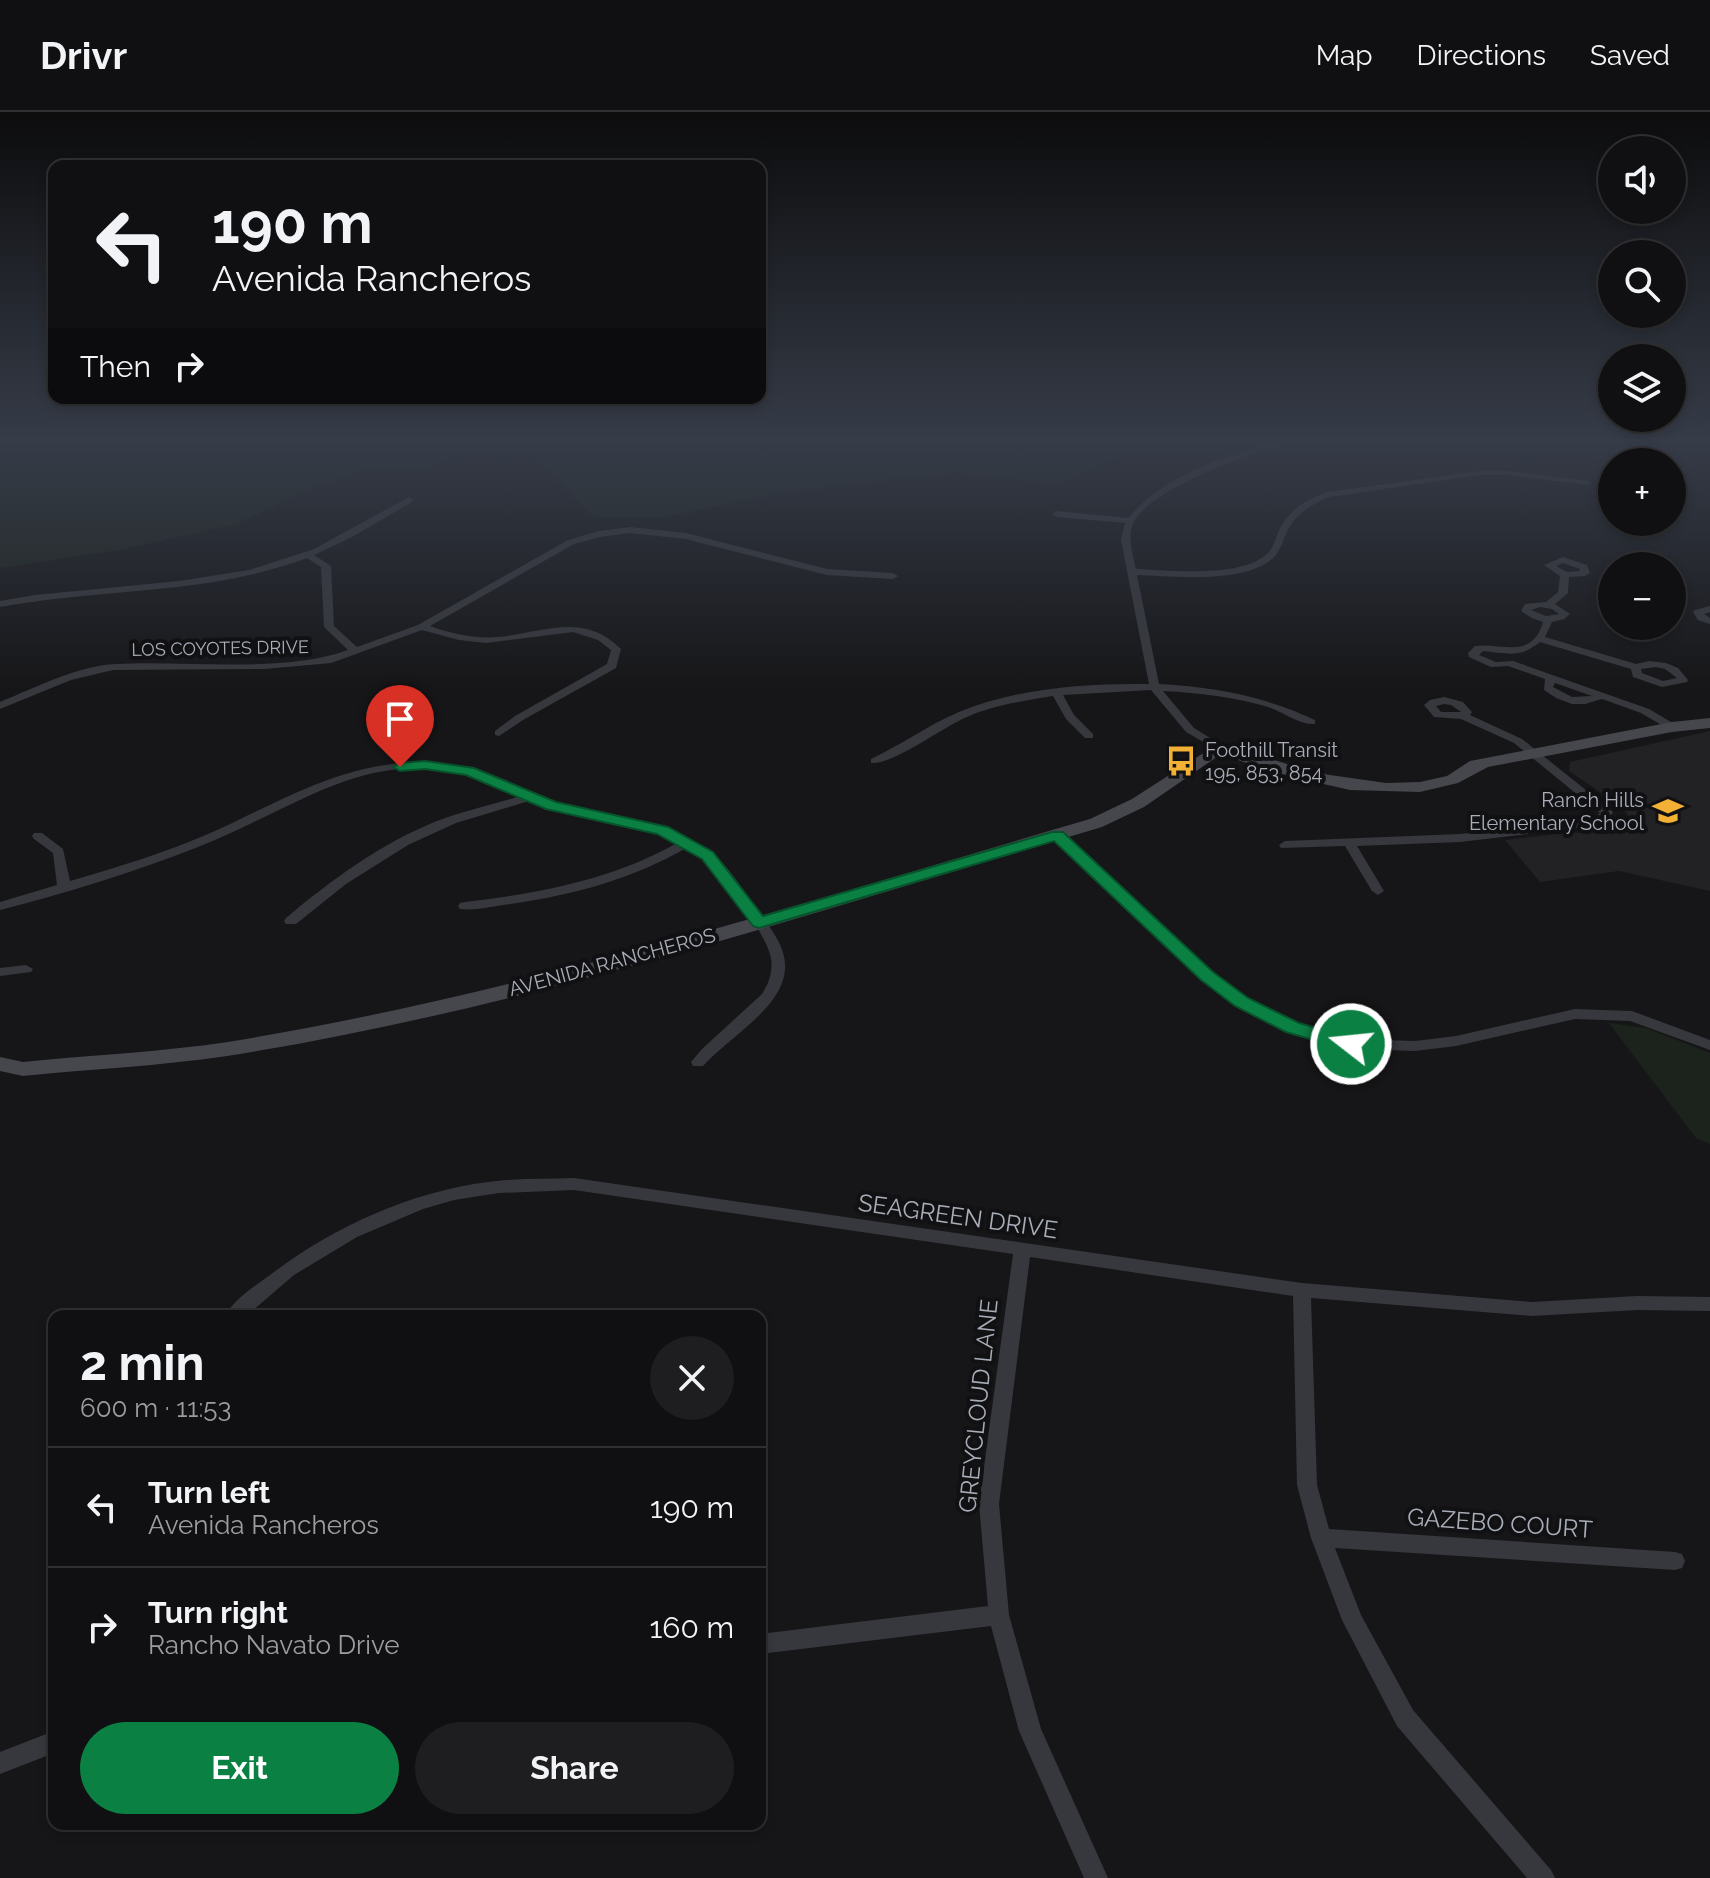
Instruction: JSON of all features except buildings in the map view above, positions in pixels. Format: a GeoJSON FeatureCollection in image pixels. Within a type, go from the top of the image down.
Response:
{"type":"FeatureCollection","features":[{"type":"Feature","properties":{"kind":"main road"},"geometry":{"type":"LineString","coordinates":[[1672,727],[1686,719],[1710,714]]}},
{"type":"Feature","properties":{"kind":"main road"},"geometry":{"type":"LineString","coordinates":[[1219,748],[1316,780],[1353,785],[1417,785],[1465,776],[1481,766],[1672,727],[1710,723]]}},
{"type":"Feature","properties":{"kind":"main road","name":"AVENIDA RANCHEROS"},"geometry":{"type":"LineString","coordinates":[[0,1079],[23,1069],[226,1049],[564,976],[1096,823],[1138,803],[1219,748]]}},
{"type":"Feature","properties":{"kind":"main road","name":"AVENIDA RANCHEROS"},"geometry":{"type":"LineString","coordinates":[[0,1064],[23,1069]]}},
{"type":"Feature","properties":{"kind":"street"},"geometry":{"type":"LineString","coordinates":[[0,604],[223,577],[308,555],[371,522]]}},
{"type":"Feature","properties":{"kind":"street"},"geometry":{"type":"LineString","coordinates":[[1130,522],[1125,540],[1155,688],[1190,730],[1219,748]]}},
{"type":"Feature","properties":{"kind":"street"},"geometry":{"type":"LineString","coordinates":[[1132,572],[1229,572],[1257,565],[1272,554],[1286,522]]}},
{"type":"Feature","properties":{"kind":"street","name":"LOS COYOTES DRIVE"},"geometry":{"type":"LineString","coordinates":[[0,706],[67,678],[113,667],[302,664],[356,652],[422,627],[571,542],[599,534],[630,530],[686,536],[827,572],[893,576]]}},
{"type":"Feature","properties":{"kind":"street"},"geometry":{"type":"LineString","coordinates":[[308,555],[326,566],[329,627],[356,652]]}},
{"type":"Feature","properties":{"kind":"street"},"geometry":{"type":"LineString","coordinates":[[1548,605],[1560,597],[1565,575]]}},
{"type":"Feature","properties":{"kind":"street"},"geometry":{"type":"LineString","coordinates":[[1533,604],[1548,605],[1565,614],[1548,620],[1530,614],[1526,609],[1533,604]]}},
{"type":"Feature","properties":{"kind":"street"},"geometry":{"type":"LineString","coordinates":[[1710,609],[1698,612],[1701,618],[1710,621]]}},
{"type":"Feature","properties":{"kind":"street"},"geometry":{"type":"LineString","coordinates":[[1548,620],[1540,639],[1507,658],[1550,680],[1548,688],[1560,696],[1580,702],[1598,696],[1645,711],[1672,727]]}},
{"type":"Feature","properties":{"kind":"street"},"geometry":{"type":"LineString","coordinates":[[422,627],[447,636],[475,640],[501,640],[559,628],[583,630],[603,637],[616,649],[612,666],[519,718],[499,733]]}},
{"type":"Feature","properties":{"kind":"street"},"geometry":{"type":"LineString","coordinates":[[1540,639],[1636,667],[1663,665],[1678,672],[1683,680],[1670,684],[1655,683],[1637,675],[1636,667]]}},
{"type":"Feature","properties":{"kind":"street"},"geometry":{"type":"LineString","coordinates":[[1645,711],[1645,702],[1655,683]]}},
{"type":"Feature","properties":{"kind":"street"},"geometry":{"type":"LineString","coordinates":[[875,761],[928,730],[976,709],[1096,687],[1155,688],[1258,700],[1282,707],[1311,722]]}},
{"type":"Feature","properties":{"kind":"street"},"geometry":{"type":"LineString","coordinates":[[1057,694],[1070,717],[1089,736]]}},
{"type":"Feature","properties":{"kind":"street"},"geometry":{"type":"LineString","coordinates":[[1285,845],[1487,835],[1596,822],[1607,813],[1518,741],[1463,716]]}},
{"type":"Feature","properties":{"kind":"street"},"geometry":{"type":"LineString","coordinates":[[0,906],[198,843],[320,782],[375,769],[425,765],[469,771],[575,813],[663,831],[708,855],[724,873],[772,939],[778,976],[755,1011],[729,1030],[698,1062]]}},
{"type":"Feature","properties":{"kind":"street"},"geometry":{"type":"LineString","coordinates":[[291,921],[319,897],[417,835],[459,817],[529,797]]}},
{"type":"Feature","properties":{"kind":"street"},"geometry":{"type":"LineString","coordinates":[[38,836],[59,852],[64,887]]}},
{"type":"Feature","properties":{"kind":"street"},"geometry":{"type":"LineString","coordinates":[[1057,836],[1207,976],[1241,1002],[1293,1027],[1351,1044],[1415,1046],[1456,1041],[1575,1014],[1632,1016],[1710,1045]]}},
{"type":"Feature","properties":{"kind":"street"},"geometry":{"type":"LineString","coordinates":[[465,906],[543,896],[609,879],[640,869],[688,842]]}},
{"type":"Feature","properties":{"kind":"street"},"geometry":{"type":"LineString","coordinates":[[1349,843],[1378,891]]}},
{"type":"Feature","properties":{"kind":"street"},"geometry":{"type":"LineString","coordinates":[[0,972],[26,969]]}},
{"type":"Feature","properties":{"kind":"street","name":"SEAGREEN DRIVE"},"geometry":{"type":"LineString","coordinates":[[240,1310],[258,1291],[319,1250],[398,1210],[486,1189],[574,1184],[1302,1290],[1532,1309],[1637,1303],[1710,1304]]}},
{"type":"Feature","properties":{"kind":"street","name":"GREYCLOUD LANE"},"geometry":{"type":"LineString","coordinates":[[1022,1250],[989,1504],[999,1615],[1030,1731],[1096,1878]]}},
{"type":"Feature","properties":{"kind":"street"},"geometry":{"type":"LineString","coordinates":[[1302,1290],[1307,1485],[1321,1538],[1352,1620],[1405,1718],[1543,1878]]}},
{"type":"Feature","properties":{"kind":"street","name":"GAZEBO COURT"},"geometry":{"type":"LineString","coordinates":[[1321,1538],[1675,1561]]}},
{"type":"Feature","properties":{"kind":"street"},"geometry":{"type":"LineString","coordinates":[[766,1643],[999,1615]]}},
{"type":"Feature","properties":{"kind":"street"},"geometry":{"type":"LineString","coordinates":[[0,1763],[48,1744]]}},
{"type":"Feature","properties":{"kind":"shaded area"},"geometry":{"type":"Polygon","coordinates":[[[0,522],[240,522],[119,550],[0,568],[0,522]]]}},
{"type":"Feature","properties":{"kind":"shaded area","name":"Ranch Hills Elementary School"},"geometry":{"type":"Polygon","coordinates":[[[1710,731],[1710,891],[1619,871],[1540,882],[1505,840],[1622,829],[1629,823],[1622,807],[1569,771],[1570,762],[1710,731]]]}},
{"type":"Feature","properties":{"kind":"shaded area"},"geometry":{"type":"Polygon","coordinates":[[[1609,1023],[1646,1028],[1710,1053],[1710,1144],[1696,1138],[1609,1023]]]}},
{"type":"Feature","properties":{"kind":"place","name":"Foothill Transit 195, 853, 854"},"geometry":{"type":"Point","coordinates":[1181,761]}},
{"type":"Feature","properties":{"kind":"place","name":"Ranch Hills Elementary School"},"geometry":{"type":"Point","coordinates":[1668,811]}},
{"type":"Feature","properties":{"kind":"route"},"geometry":{"type":"LineString","coordinates":[[400,767],[425,765],[469,771],[551,806],[663,831],[708,855],[759,922],[1057,836],[1207,976],[1241,1002],[1293,1027],[1351,1044]]}}]}
